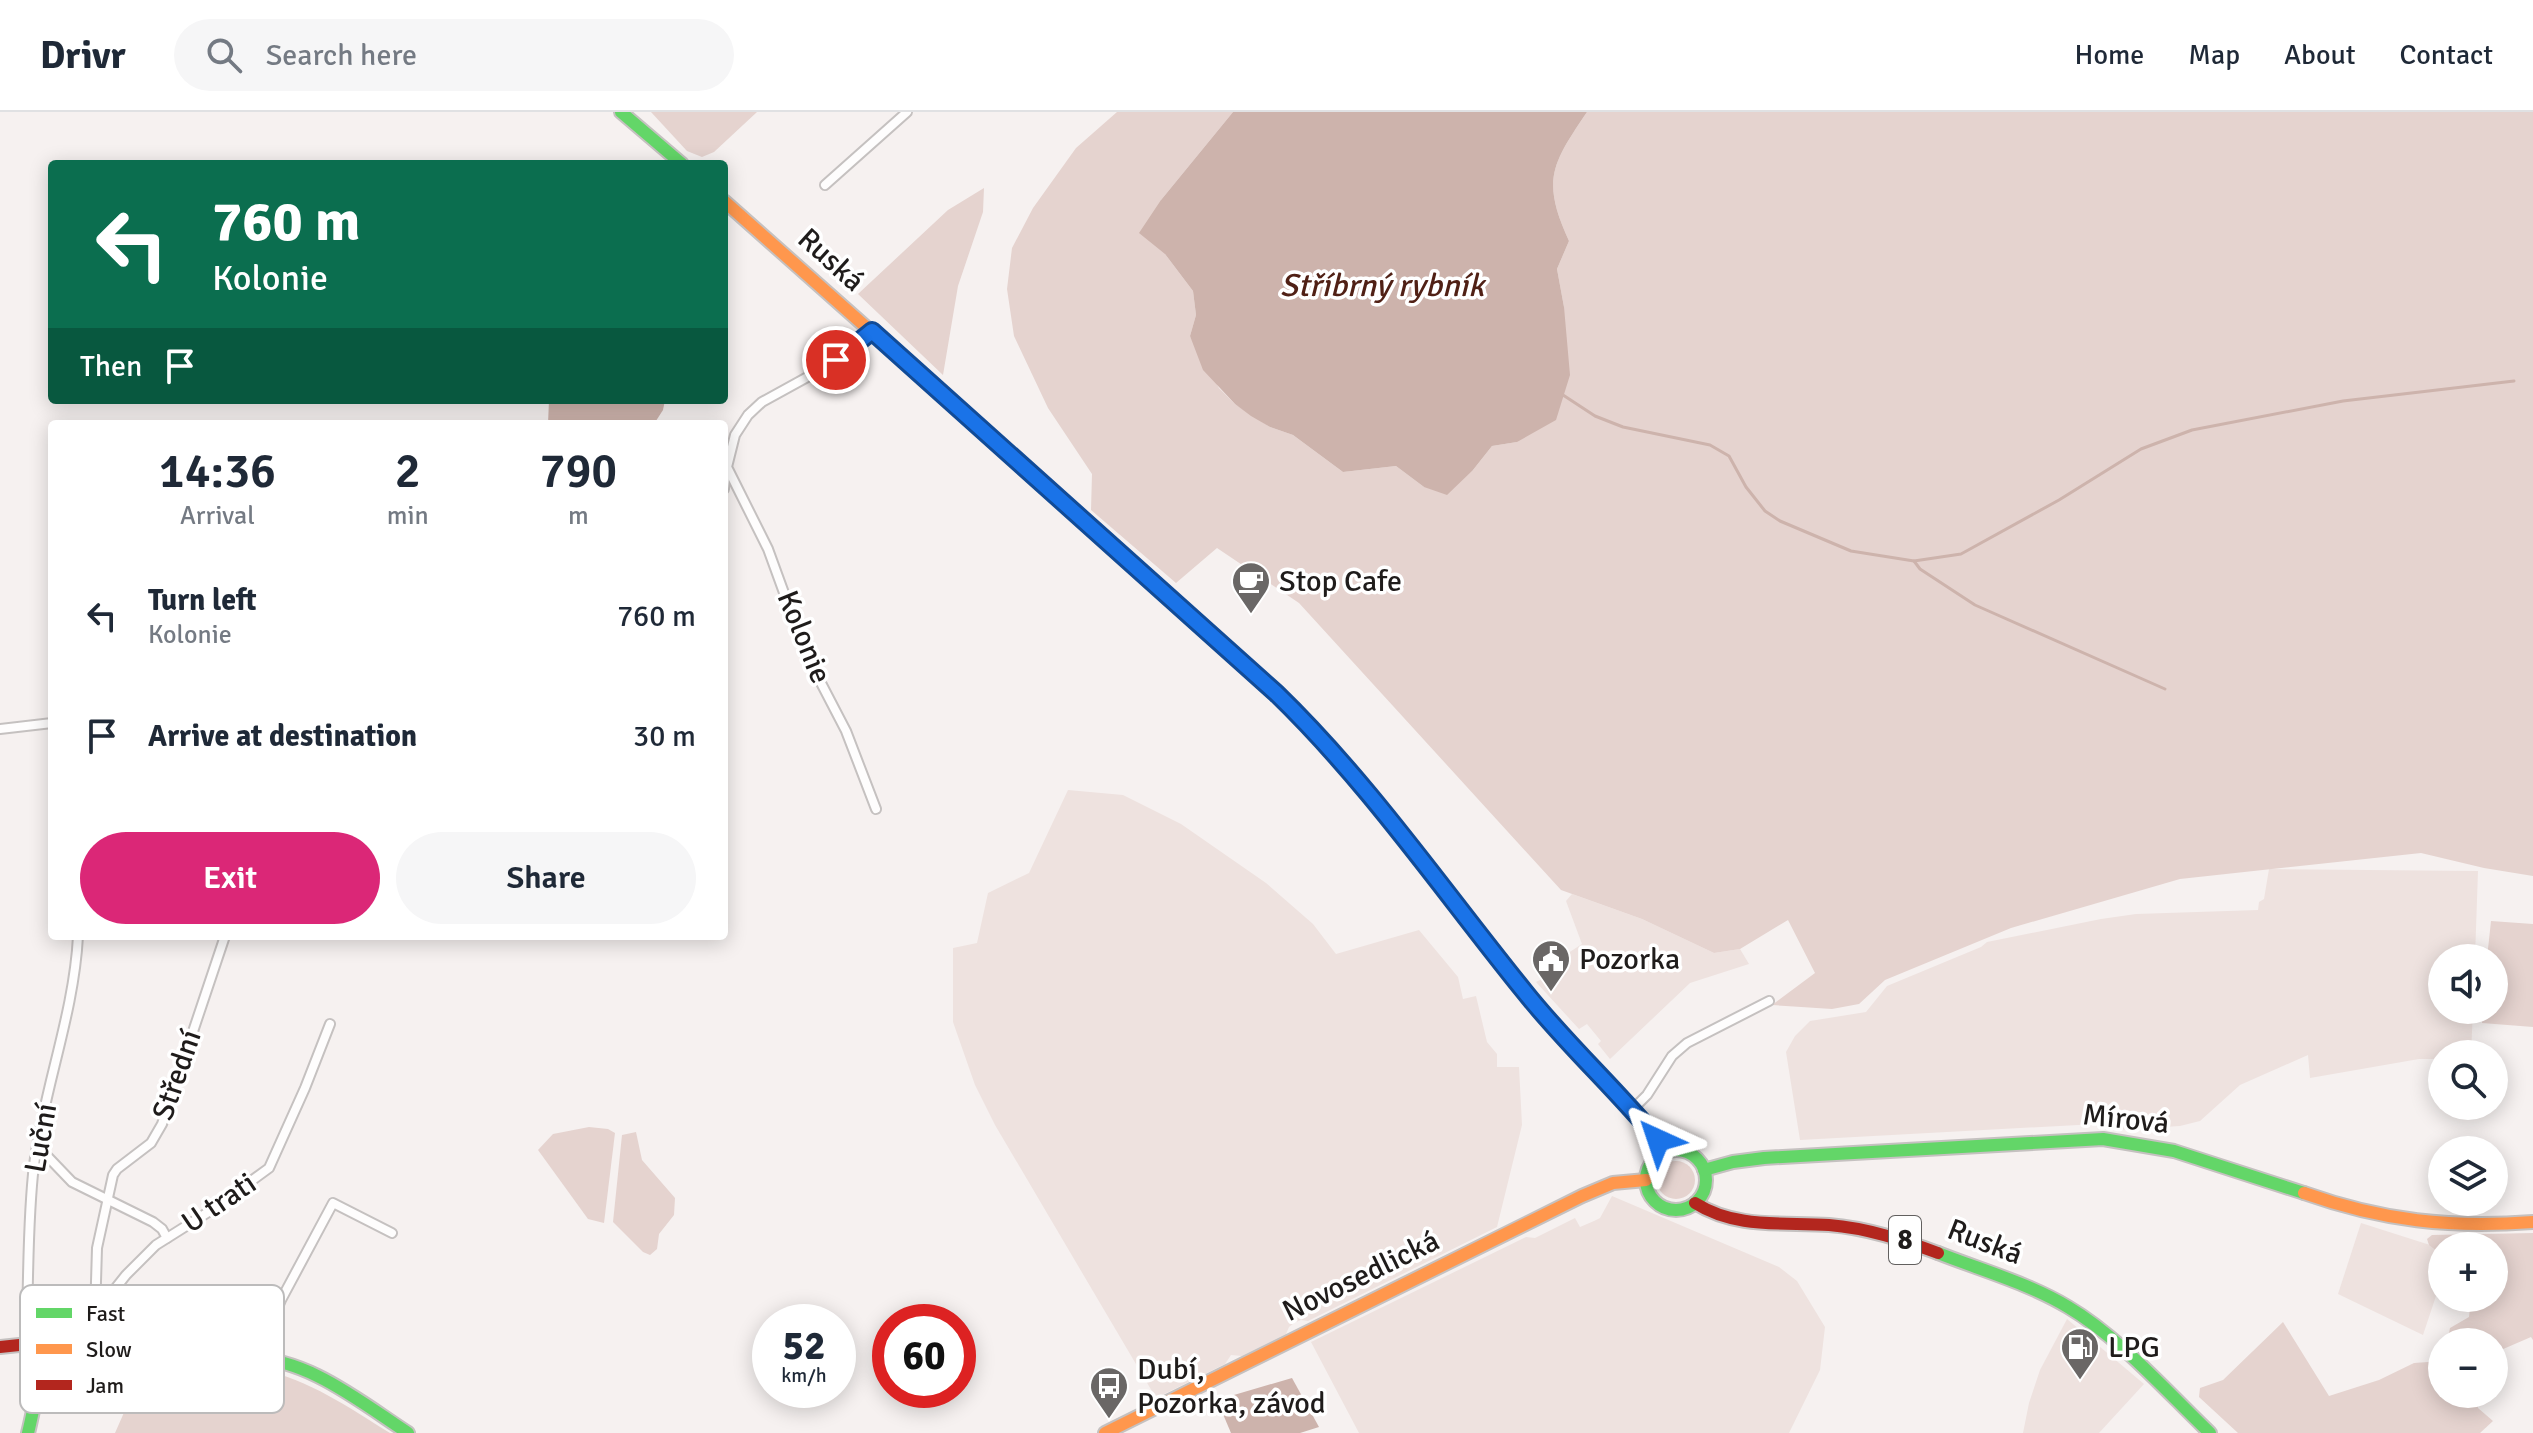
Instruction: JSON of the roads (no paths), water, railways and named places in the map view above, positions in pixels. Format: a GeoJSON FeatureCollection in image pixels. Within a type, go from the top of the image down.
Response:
{"type":"FeatureCollection","features":[{"type":"Feature","properties":{"kind":"main road"},"geometry":{"type":"LineString","coordinates":[[621,112],[678,160]]}},
{"type":"Feature","properties":{"kind":"main road"},"geometry":{"type":"LineString","coordinates":[[630,112],[679,160]]}},
{"type":"Feature","properties":{"kind":"main road","name":"Ruská"},"geometry":{"type":"LineString","coordinates":[[728,205],[1276,693],[1321,738],[1398,830],[1525,992],[1632,1110],[1665,1153]]}},
{"type":"Feature","properties":{"kind":"main road","name":"Mírová"},"geometry":{"type":"LineString","coordinates":[[1704,1170],[1764,1158],[2103,1139],[2154,1145],[2196,1155],[2351,1208],[2393,1219],[2458,1224],[2533,1222]]}},
{"type":"Feature","properties":{"kind":"main road"},"geometry":{"type":"LineString","coordinates":[[1646,1180],[1651,1163],[1665,1153],[1674,1150],[1691,1154],[1704,1170],[1704,1190],[1695,1203]]}},
{"type":"Feature","properties":{"kind":"main road","name":"8"},"geometry":{"type":"LineString","coordinates":[[1646,1180],[1649,1193],[1659,1205],[1677,1210],[1695,1203]]}},
{"type":"Feature","properties":{"kind":"main road","name":"Novosedlická"},"geometry":{"type":"LineString","coordinates":[[1105,1433],[1582,1196],[1618,1181],[1646,1180]]}},
{"type":"Feature","properties":{"kind":"main road","name":"Ruská"},"geometry":{"type":"LineString","coordinates":[[1695,1203],[1709,1213],[1733,1220],[1781,1225],[1832,1225],[1893,1236],[2044,1294],[2101,1330],[2210,1433]]}},
{"type":"Feature","properties":{"kind":"main road"},"geometry":{"type":"LineString","coordinates":[[0,1347],[20,1344]]}},
{"type":"Feature","properties":{"kind":"main road"},"geometry":{"type":"LineString","coordinates":[[284,1365],[298,1368],[331,1385],[408,1433]]}},
{"type":"Feature","properties":{"kind":"main road"},"geometry":{"type":"LineString","coordinates":[[28,1433],[34,1413]]}},
{"type":"Feature","properties":{"kind":"street"},"geometry":{"type":"LineString","coordinates":[[825,185],[907,112]]}},
{"type":"Feature","properties":{"kind":"street"},"geometry":{"type":"LineString","coordinates":[[728,463],[735,435],[748,415],[762,402],[831,363],[872,331]]}},
{"type":"Feature","properties":{"kind":"street","name":"Kolonie"},"geometry":{"type":"LineString","coordinates":[[728,469],[768,549],[807,656],[846,731],[876,809]]}},
{"type":"Feature","properties":{"kind":"street"},"geometry":{"type":"LineString","coordinates":[[0,729],[48,723]]}},
{"type":"Feature","properties":{"kind":"street","name":"Luční"},"geometry":{"type":"LineString","coordinates":[[29,1285],[34,1167],[70,1001],[78,940]]}},
{"type":"Feature","properties":{"kind":"street","name":"Střední"},"geometry":{"type":"LineString","coordinates":[[96,1285],[97,1248],[115,1172],[151,1143],[162,1124],[224,940]]}},
{"type":"Feature","properties":{"kind":"street"},"geometry":{"type":"LineString","coordinates":[[1632,1110],[1647,1095],[1672,1056],[1687,1043],[1769,1001]]}},
{"type":"Feature","properties":{"kind":"street","name":"U trati"},"geometry":{"type":"LineString","coordinates":[[119,1285],[140,1259],[269,1168],[330,1024]]}},
{"type":"Feature","properties":{"kind":"street"},"geometry":{"type":"LineString","coordinates":[[37,1149],[72,1182],[153,1222],[167,1238]]}},
{"type":"Feature","properties":{"kind":"street"},"geometry":{"type":"LineString","coordinates":[[284,1294],[333,1203],[392,1233]]}},
{"type":"Feature","properties":{"kind":"water","name":"Stříbrný rybník"},"geometry":{"type":"Polygon","coordinates":[[[1233,112],[1587,112],[1565,146],[1554,173],[1555,202],[1569,241],[1557,269],[1570,375],[1556,420],[1517,442],[1492,446],[1447,495],[1424,487],[1396,466],[1343,472],[1293,435],[1270,427],[1235,404],[1203,370],[1190,336],[1196,315],[1193,291],[1165,254],[1139,233],[1161,200],[1233,112]]]}},
{"type":"Feature","properties":{"kind":"water"},"geometry":{"type":"Polygon","coordinates":[[[549,404],[664,404],[657,420],[548,420],[549,404]]]}},
{"type":"Feature","properties":{"kind":"water"},"geometry":{"type":"Polygon","coordinates":[[[1292,1378],[1319,1427],[1300,1433],[1231,1433],[1217,1400],[1292,1378]]]}},
{"type":"Feature","properties":{"kind":"waterway"},"geometry":{"type":"LineString","coordinates":[[1563,395],[1595,416],[1623,427],[1710,445],[1729,456],[1746,487],[1765,511],[1780,521],[1851,551],[1914,561],[1961,554],[2059,500],[2141,449],[2192,430],[2343,401],[2514,381]]}},
{"type":"Feature","properties":{"kind":"waterway"},"geometry":{"type":"LineString","coordinates":[[1914,561],[1920,569],[1975,605],[2165,689]]}},
{"type":"Feature","properties":{"kind":"place","name":"Stop Cafe"},"geometry":{"type":"Point","coordinates":[1251,615]}},
{"type":"Feature","properties":{"kind":"place","name":"Pozorka"},"geometry":{"type":"Point","coordinates":[1551,993]}},
{"type":"Feature","properties":{"kind":"place","name":"LPG"},"geometry":{"type":"Point","coordinates":[2080,1381]}},
{"type":"Feature","properties":{"kind":"place","name":"Dubí, Pozorka, závod"},"geometry":{"type":"Point","coordinates":[1109,1420]}}]}
